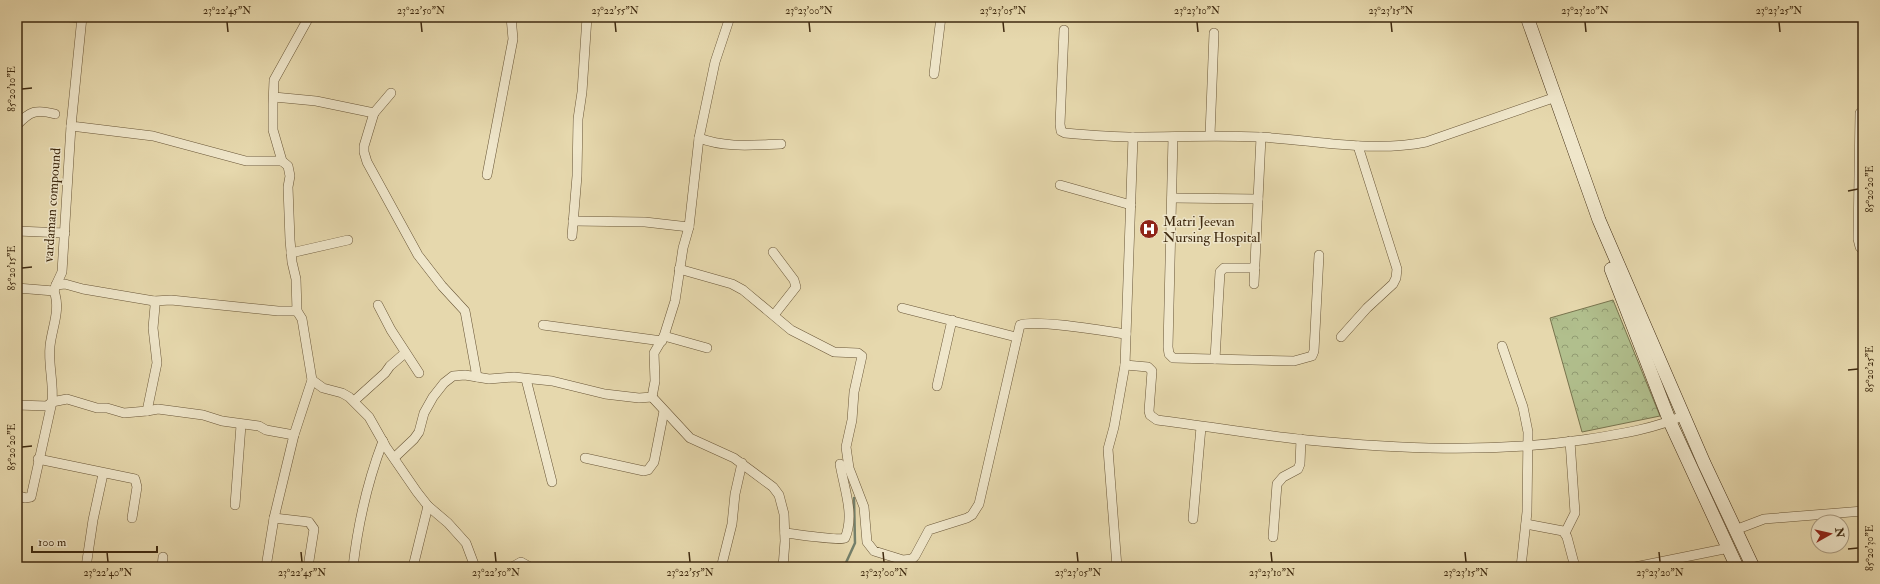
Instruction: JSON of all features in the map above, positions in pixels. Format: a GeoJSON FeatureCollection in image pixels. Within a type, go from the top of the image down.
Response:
{"type":"FeatureCollection","features":[{"type":"Feature","properties":{"kind":"main road"},"geometry":{"type":"LineString","coordinates":[[1521,17],[1599,220],[1735,530],[1753,567]]}},
{"type":"Feature","properties":{"kind":"main road"},"geometry":{"type":"LineString","coordinates":[[1527,17],[1593,222],[1670,422],[1738,567]]}},
{"type":"Feature","properties":{"kind":"street"},"geometry":{"type":"LineString","coordinates":[[69,17],[82,17]]}},
{"type":"Feature","properties":{"kind":"street","name":"vardaman compound"},"geometry":{"type":"LineString","coordinates":[[55,288],[62,272],[71,126],[82,17]]}},
{"type":"Feature","properties":{"kind":"street"},"geometry":{"type":"LineString","coordinates":[[266,567],[274,518],[294,435],[312,380],[302,319],[297,310],[296,279],[291,253],[288,188],[290,176],[288,166],[282,161],[273,130],[274,80],[309,17]]}},
{"type":"Feature","properties":{"kind":"street"},"geometry":{"type":"LineString","coordinates":[[487,175],[513,40],[511,17]]}},
{"type":"Feature","properties":{"kind":"street"},"geometry":{"type":"LineString","coordinates":[[572,236],[577,176],[578,118],[582,92],[587,17]]}},
{"type":"Feature","properties":{"kind":"street"},"geometry":{"type":"LineString","coordinates":[[652,397],[655,381],[654,353],[663,338],[676,295],[689,227],[699,138],[715,62],[730,17]]}},
{"type":"Feature","properties":{"kind":"street"},"geometry":{"type":"LineString","coordinates":[[934,74],[941,17]]}},
{"type":"Feature","properties":{"kind":"street"},"geometry":{"type":"LineString","coordinates":[[1064,30],[1060,124],[1061,132],[1065,133],[1133,137],[1210,135],[1261,137],[1358,146],[1405,146],[1426,142],[1553,98]]}},
{"type":"Feature","properties":{"kind":"street"},"geometry":{"type":"LineString","coordinates":[[1210,135],[1214,33]]}},
{"type":"Feature","properties":{"kind":"street"},"geometry":{"type":"LineString","coordinates":[[391,93],[374,113],[364,146],[364,152],[418,255],[442,286],[465,312],[477,377]]}},
{"type":"Feature","properties":{"kind":"street"},"geometry":{"type":"LineString","coordinates":[[274,97],[316,101],[374,113]]}},
{"type":"Feature","properties":{"kind":"street"},"geometry":{"type":"LineString","coordinates":[[17,125],[28,113],[44,111],[55,114]]}},
{"type":"Feature","properties":{"kind":"street"},"geometry":{"type":"LineString","coordinates":[[1860,113],[1858,239],[1860,247],[1863,250]]}},
{"type":"Feature","properties":{"kind":"street"},"geometry":{"type":"LineString","coordinates":[[71,126],[153,136],[246,161],[282,161]]}},
{"type":"Feature","properties":{"kind":"street"},"geometry":{"type":"LineString","coordinates":[[1117,567],[1108,449],[1114,427],[1125,365],[1133,137]]}},
{"type":"Feature","properties":{"kind":"street"},"geometry":{"type":"LineString","coordinates":[[1173,137],[1169,354],[1173,358],[1294,361],[1312,356],[1314,351],[1319,255]]}},
{"type":"Feature","properties":{"kind":"street"},"geometry":{"type":"LineString","coordinates":[[1254,284],[1261,137]]}},
{"type":"Feature","properties":{"kind":"street"},"geometry":{"type":"LineString","coordinates":[[699,138],[729,146],[781,144]]}},
{"type":"Feature","properties":{"kind":"street"},"geometry":{"type":"LineString","coordinates":[[1341,337],[1367,308],[1393,284],[1396,278],[1397,269],[1358,146]]}},
{"type":"Feature","properties":{"kind":"street"},"geometry":{"type":"LineString","coordinates":[[1060,186],[1131,205]]}},
{"type":"Feature","properties":{"kind":"street"},"geometry":{"type":"LineString","coordinates":[[1172,198],[1258,199]]}},
{"type":"Feature","properties":{"kind":"street"},"geometry":{"type":"LineString","coordinates":[[573,221],[645,222],[689,227]]}},
{"type":"Feature","properties":{"kind":"street"},"geometry":{"type":"LineString","coordinates":[[17,231],[65,233]]}},
{"type":"Feature","properties":{"kind":"street"},"geometry":{"type":"LineString","coordinates":[[291,253],[348,240]]}},
{"type":"Feature","properties":{"kind":"street"},"geometry":{"type":"LineString","coordinates":[[773,252],[794,280],[796,287],[774,315]]}},
{"type":"Feature","properties":{"kind":"street"},"geometry":{"type":"LineString","coordinates":[[1215,359],[1220,272],[1224,268],[1255,268]]}},
{"type":"Feature","properties":{"kind":"street"},"geometry":{"type":"LineString","coordinates":[[680,269],[732,284],[743,290],[790,330],[830,350],[858,353],[862,356],[854,392],[852,420],[846,438],[848,461],[864,508],[867,542],[874,551],[903,560],[912,559],[915,556],[924,537],[932,528],[959,521],[976,510],[987,474],[1016,337],[1020,325],[1026,323],[1126,334]]}},
{"type":"Feature","properties":{"kind":"street"},"geometry":{"type":"LineString","coordinates":[[17,288],[55,288],[65,284],[83,289],[154,301],[171,300],[278,311],[297,310]]}},
{"type":"Feature","properties":{"kind":"street"},"geometry":{"type":"LineString","coordinates":[[17,494],[25,498],[31,497],[38,459],[52,402],[53,392],[51,383],[50,346],[56,314],[57,298],[55,288]]}},
{"type":"Feature","properties":{"kind":"street"},"geometry":{"type":"LineString","coordinates":[[147,411],[157,363],[153,328],[154,301]]}},
{"type":"Feature","properties":{"kind":"street"},"geometry":{"type":"LineString","coordinates":[[378,305],[418,373]]}},
{"type":"Feature","properties":{"kind":"street"},"geometry":{"type":"LineString","coordinates":[[902,308],[1016,337]]}},
{"type":"Feature","properties":{"kind":"street"},"geometry":{"type":"LineString","coordinates":[[937,386],[952,320]]}},
{"type":"Feature","properties":{"kind":"street"},"geometry":{"type":"LineString","coordinates":[[544,325],[663,338],[707,348]]}},
{"type":"Feature","properties":{"kind":"street"},"geometry":{"type":"LineString","coordinates":[[1502,346],[1526,418],[1528,432],[1526,524],[1521,567]]}},
{"type":"Feature","properties":{"kind":"street"},"geometry":{"type":"LineString","coordinates":[[354,401],[405,353]]}},
{"type":"Feature","properties":{"kind":"street"},"geometry":{"type":"LineString","coordinates":[[1125,365],[1148,367],[1152,371],[1150,415],[1157,420],[1301,440],[1406,448],[1483,449],[1528,446],[1600,437],[1670,422],[1684,414]]}},
{"type":"Feature","properties":{"kind":"street"},"geometry":{"type":"LineString","coordinates":[[394,457],[414,439],[428,405],[444,383],[453,376],[488,379],[514,377],[552,381],[605,394],[639,398],[652,397]]}},
{"type":"Feature","properties":{"kind":"street"},"geometry":{"type":"LineString","coordinates":[[526,379],[552,482]]}},
{"type":"Feature","properties":{"kind":"street"},"geometry":{"type":"LineString","coordinates":[[312,380],[323,388],[342,393],[354,401],[369,417],[403,472],[428,506],[448,523],[466,544],[475,567]]}},
{"type":"Feature","properties":{"kind":"street"},"geometry":{"type":"LineString","coordinates":[[652,397],[690,438],[734,458],[773,487],[779,495],[784,514],[785,533],[783,567]]}},
{"type":"Feature","properties":{"kind":"street"},"geometry":{"type":"LineString","coordinates":[[17,405],[47,406],[52,402],[67,399],[97,408],[108,408],[124,413],[158,409],[180,411],[241,425],[259,426],[266,430],[294,435]]}},
{"type":"Feature","properties":{"kind":"street"},"geometry":{"type":"LineString","coordinates":[[585,458],[644,471],[648,470],[654,462],[664,411]]}},
{"type":"Feature","properties":{"kind":"street"},"geometry":{"type":"LineString","coordinates":[[235,505],[241,425]]}},
{"type":"Feature","properties":{"kind":"street"},"geometry":{"type":"LineString","coordinates":[[1193,519],[1201,426]]}},
{"type":"Feature","properties":{"kind":"street"},"geometry":{"type":"LineString","coordinates":[[1273,538],[1277,484],[1283,477],[1298,469],[1300,464],[1301,440]]}},
{"type":"Feature","properties":{"kind":"street"},"geometry":{"type":"LineString","coordinates":[[353,567],[362,504],[370,475],[383,441]]}},
{"type":"Feature","properties":{"kind":"street"},"geometry":{"type":"LineString","coordinates":[[1565,534],[1575,513],[1570,441]]}},
{"type":"Feature","properties":{"kind":"street"},"geometry":{"type":"LineString","coordinates":[[38,459],[103,474],[135,479],[137,488],[132,518]]}},
{"type":"Feature","properties":{"kind":"street"},"geometry":{"type":"LineString","coordinates":[[722,564],[732,524],[735,494],[742,463]]}},
{"type":"Feature","properties":{"kind":"street"},"geometry":{"type":"LineString","coordinates":[[785,533],[816,535],[837,540],[845,538],[849,524],[849,510],[840,464]]}},
{"type":"Feature","properties":{"kind":"street"},"geometry":{"type":"LineString","coordinates":[[86,567],[93,520],[103,474]]}},
{"type":"Feature","properties":{"kind":"street"},"geometry":{"type":"LineString","coordinates":[[413,567],[428,506]]}},
{"type":"Feature","properties":{"kind":"street"},"geometry":{"type":"LineString","coordinates":[[1735,530],[1764,519],[1863,512]]}},
{"type":"Feature","properties":{"kind":"street"},"geometry":{"type":"LineString","coordinates":[[274,518],[309,522],[312,525],[314,529],[308,567]]}},
{"type":"Feature","properties":{"kind":"street"},"geometry":{"type":"LineString","coordinates":[[1526,524],[1560,530],[1565,534],[1575,567]]}},
{"type":"Feature","properties":{"kind":"street"},"geometry":{"type":"LineString","coordinates":[[1635,567],[1728,548]]}},
{"type":"Feature","properties":{"kind":"street"},"geometry":{"type":"LineString","coordinates":[[162,567],[163,556]]}},
{"type":"Feature","properties":{"kind":"street"},"geometry":{"type":"LineString","coordinates":[[512,567],[521,562],[530,567]]}},
{"type":"Feature","properties":{"kind":"green space"},"geometry":{"type":"Polygon","coordinates":[[[1613,300],[1660,416],[1582,432],[1550,318],[1613,300]]]}},
{"type":"Feature","properties":{"kind":"waterway"},"geometry":{"type":"LineString","coordinates":[[844,567],[855,543],[854,498]]}},
{"type":"Feature","properties":{"kind":"place","name":"Matri Jeevan Nursing Hospital"},"geometry":{"type":"Point","coordinates":[1149,229]}}]}
